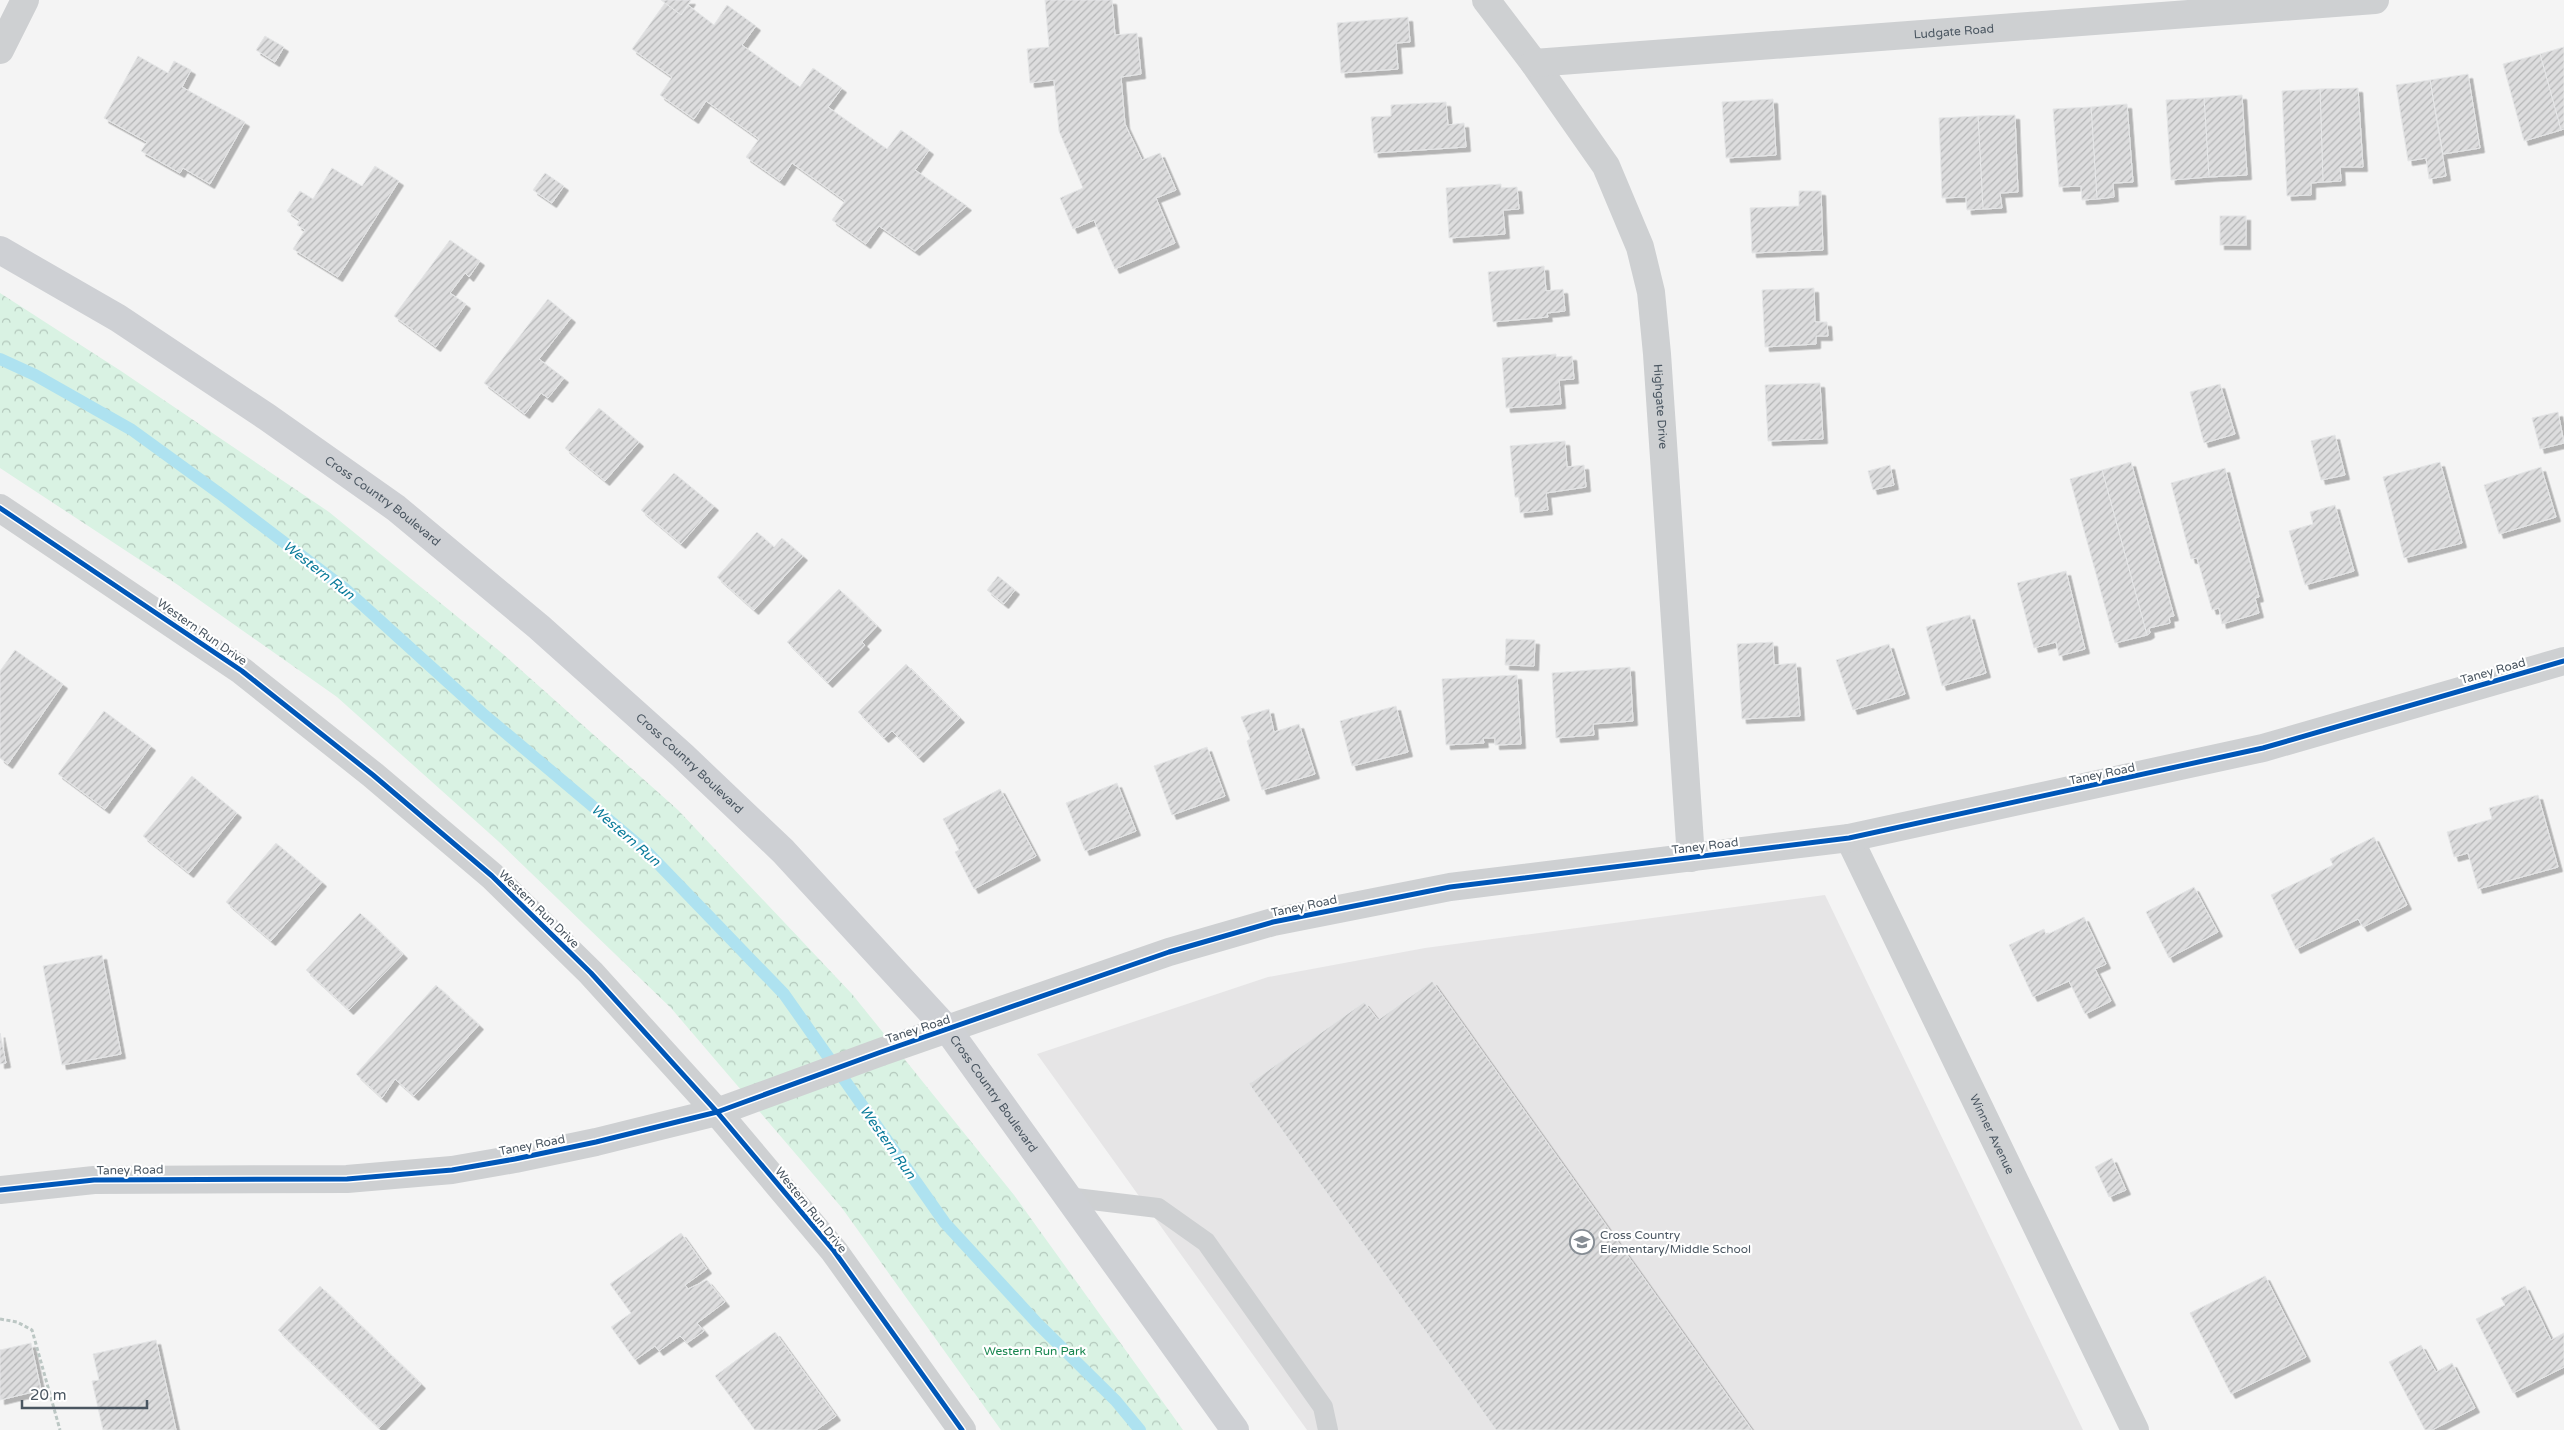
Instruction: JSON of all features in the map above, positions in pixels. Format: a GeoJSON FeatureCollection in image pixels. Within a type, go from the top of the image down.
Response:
{"type":"FeatureCollection","features":[{"type":"Feature","properties":{"kind":"main road","name":"Cross Country Boulevard"},"geometry":{"type":"LineString","coordinates":[[0,250],[118,318],[267,417],[396,508],[539,627],[690,762],[783,851],[948,1030],[1235,1430]]}},
{"type":"Feature","properties":{"kind":"street"},"geometry":{"type":"LineString","coordinates":[[0,50],[25,0]]}},
{"type":"Feature","properties":{"kind":"street","name":"Highgate Drive"},"geometry":{"type":"LineString","coordinates":[[1486,0],[1534,62],[1606,166],[1640,247],[1651,292],[1658,354],[1691,858]]}},
{"type":"Feature","properties":{"kind":"street","name":"Ludgate Road"},"geometry":{"type":"LineString","coordinates":[[1534,62],[2375,0]]}},
{"type":"Feature","properties":{"kind":"street","name":"Western Run Drive"},"geometry":{"type":"LineString","coordinates":[[0,508],[242,671],[373,775],[492,876],[591,973],[717,1112],[834,1251],[962,1430]]}},
{"type":"Feature","properties":{"kind":"street","name":"Taney Road"},"geometry":{"type":"LineString","coordinates":[[0,1190],[94,1180],[347,1179],[452,1170],[596,1142],[717,1112],[881,1052],[1169,952],[1273,922],[1450,887],[1849,838],[2263,748],[2564,660]]}},
{"type":"Feature","properties":{"kind":"street","name":"Winner Avenue"},"geometry":{"type":"LineString","coordinates":[[1849,838],[2135,1430]]}},
{"type":"Feature","properties":{"kind":"lane"},"geometry":{"type":"LineString","coordinates":[[1067,1197],[1158,1208],[1206,1242],[1323,1407],[1328,1430]]}},
{"type":"Feature","properties":{"kind":"path"},"geometry":{"type":"LineString","coordinates":[[0,1318],[17,1322],[32,1330],[60,1430]]}},
{"type":"Feature","properties":{"kind":"shaded area","name":"Cross Country Elementary/Middle School"},"geometry":{"type":"Polygon","coordinates":[[[1825,895],[2083,1430],[1307,1430],[1037,1054],[1268,977],[1425,948],[1825,895]]]}},
{"type":"Feature","properties":{"kind":"green space","name":"Western Run Park"},"geometry":{"type":"Polygon","coordinates":[[[0,293],[121,371],[329,512],[503,654],[678,810],[852,994],[1014,1195],[1183,1430],[1001,1430],[842,1208],[671,1008],[498,841],[337,697],[178,585],[0,468],[0,293]]]}},
{"type":"Feature","properties":{"kind":"building"},"geometry":{"type":"Polygon","coordinates":[[[661,0],[691,0],[681,15],[661,0]]]}},
{"type":"Feature","properties":{"kind":"building"},"geometry":{"type":"Polygon","coordinates":[[[1045,0],[1112,0],[1115,35],[1137,33],[1141,74],[1121,77],[1125,124],[1142,160],[1160,153],[1176,190],[1156,198],[1175,243],[1115,269],[1094,220],[1073,229],[1060,198],[1083,188],[1059,131],[1054,80],[1030,83],[1027,49],[1049,47],[1045,0]]]}},
{"type":"Feature","properties":{"kind":"building"},"geometry":{"type":"Polygon","coordinates":[[[665,3],[681,15],[688,5],[714,25],[727,5],[756,26],[742,45],[800,87],[813,68],[842,88],[828,107],[887,149],[901,130],[929,150],[915,170],[967,206],[915,251],[879,226],[866,244],[832,220],[845,201],[792,163],[780,181],[746,157],[759,139],[706,101],[694,119],[660,95],[672,77],[632,49],[665,3]]]}},
{"type":"Feature","properties":{"kind":"building"},"geometry":{"type":"Polygon","coordinates":[[[1408,17],[1410,42],[1396,43],[1398,69],[1341,73],[1337,23],[1408,17]]]}},
{"type":"Feature","properties":{"kind":"building"},"geometry":{"type":"Polygon","coordinates":[[[265,36],[284,47],[275,62],[256,50],[265,36]]]}},
{"type":"Feature","properties":{"kind":"building"},"geometry":{"type":"Polygon","coordinates":[[[2564,47],[2564,129],[2561,130],[2540,54],[2564,47]]]}},
{"type":"Feature","properties":{"kind":"building"},"geometry":{"type":"Polygon","coordinates":[[[2540,54],[2561,130],[2524,141],[2503,64],[2540,54]]]}},
{"type":"Feature","properties":{"kind":"building"},"geometry":{"type":"Polygon","coordinates":[[[138,56],[168,73],[174,61],[191,70],[182,87],[245,122],[210,184],[183,168],[180,173],[141,151],[147,142],[104,118],[138,56]]]}},
{"type":"Feature","properties":{"kind":"building"},"geometry":{"type":"Polygon","coordinates":[[[2468,74],[2480,148],[2443,154],[2430,80],[2468,74]]]}},
{"type":"Feature","properties":{"kind":"building"},"geometry":{"type":"Polygon","coordinates":[[[2430,80],[2446,176],[2429,179],[2426,158],[2408,161],[2396,85],[2430,80]]]}},
{"type":"Feature","properties":{"kind":"building"},"geometry":{"type":"Polygon","coordinates":[[[2358,88],[2363,167],[2340,167],[2341,181],[2323,182],[2320,89],[2358,88]]]}},
{"type":"Feature","properties":{"kind":"building"},"geometry":{"type":"Polygon","coordinates":[[[2320,89],[2323,182],[2311,183],[2311,195],[2287,196],[2282,91],[2320,89]]]}},
{"type":"Feature","properties":{"kind":"building"},"geometry":{"type":"Polygon","coordinates":[[[2242,95],[2247,175],[2209,177],[2204,98],[2242,95]]]}},
{"type":"Feature","properties":{"kind":"building"},"geometry":{"type":"Polygon","coordinates":[[[2204,98],[2209,177],[2171,180],[2166,100],[2204,98]]]}},
{"type":"Feature","properties":{"kind":"building"},"geometry":{"type":"Polygon","coordinates":[[[1773,99],[1776,155],[1726,158],[1722,102],[1773,99]]]}},
{"type":"Feature","properties":{"kind":"building"},"geometry":{"type":"Polygon","coordinates":[[[1446,102],[1448,125],[1464,123],[1466,147],[1374,153],[1371,117],[1391,116],[1391,105],[1446,102]]]}},
{"type":"Feature","properties":{"kind":"building"},"geometry":{"type":"Polygon","coordinates":[[[2127,104],[2133,182],[2113,183],[2114,197],[2097,199],[2091,107],[2127,104]]]}},
{"type":"Feature","properties":{"kind":"building"},"geometry":{"type":"Polygon","coordinates":[[[2091,107],[2097,199],[2082,200],[2081,186],[2059,187],[2053,109],[2091,107]]]}},
{"type":"Feature","properties":{"kind":"building"},"geometry":{"type":"Polygon","coordinates":[[[2015,115],[2018,192],[2000,193],[2002,208],[1983,209],[1978,116],[2015,115]]]}},
{"type":"Feature","properties":{"kind":"building"},"geometry":{"type":"Polygon","coordinates":[[[1978,116],[1983,209],[1967,210],[1966,197],[1942,198],[1939,118],[1978,116]]]}},
{"type":"Feature","properties":{"kind":"building"},"geometry":{"type":"Polygon","coordinates":[[[375,166],[399,181],[338,277],[293,249],[305,230],[297,225],[300,220],[287,211],[300,191],[313,199],[332,168],[362,186],[375,166]]]}},
{"type":"Feature","properties":{"kind":"building"},"geometry":{"type":"Polygon","coordinates":[[[545,173],[564,186],[552,203],[533,190],[545,173]]]}},
{"type":"Feature","properties":{"kind":"building"},"geometry":{"type":"Polygon","coordinates":[[[1501,184],[1501,188],[1517,187],[1519,209],[1503,210],[1505,234],[1449,238],[1446,188],[1501,184]]]}},
{"type":"Feature","properties":{"kind":"building"},"geometry":{"type":"Polygon","coordinates":[[[1799,191],[1821,191],[1823,250],[1752,253],[1750,208],[1799,206],[1799,191]]]}},
{"type":"Feature","properties":{"kind":"building"},"geometry":{"type":"Polygon","coordinates":[[[2220,216],[2246,216],[2246,245],[2220,245],[2220,216]]]}},
{"type":"Feature","properties":{"kind":"building"},"geometry":{"type":"Polygon","coordinates":[[[450,240],[480,261],[469,277],[465,273],[450,293],[466,304],[436,347],[394,316],[450,240]]]}},
{"type":"Feature","properties":{"kind":"building"},"geometry":{"type":"Polygon","coordinates":[[[1544,266],[1546,291],[1563,289],[1565,311],[1547,313],[1548,317],[1493,322],[1488,272],[1544,266]]]}},
{"type":"Feature","properties":{"kind":"building"},"geometry":{"type":"Polygon","coordinates":[[[1814,288],[1815,322],[1827,322],[1828,336],[1816,336],[1816,344],[1765,347],[1762,290],[1814,288]]]}},
{"type":"Feature","properties":{"kind":"building"},"geometry":{"type":"Polygon","coordinates":[[[548,299],[571,318],[539,359],[564,378],[548,398],[541,393],[525,414],[484,383],[548,299]]]}},
{"type":"Feature","properties":{"kind":"building"},"geometry":{"type":"Polygon","coordinates":[[[1556,354],[1556,357],[1572,356],[1574,379],[1559,380],[1561,404],[1506,408],[1502,358],[1556,354]]]}},
{"type":"Feature","properties":{"kind":"building"},"geometry":{"type":"Polygon","coordinates":[[[1820,383],[1823,439],[1768,441],[1765,385],[1820,383]]]}},
{"type":"Feature","properties":{"kind":"building"},"geometry":{"type":"Polygon","coordinates":[[[2220,384],[2235,434],[2204,443],[2190,392],[2220,384]]]}},
{"type":"Feature","properties":{"kind":"building"},"geometry":{"type":"Polygon","coordinates":[[[599,408],[639,442],[605,481],[565,448],[599,408]]]}},
{"type":"Feature","properties":{"kind":"building"},"geometry":{"type":"Polygon","coordinates":[[[2558,412],[2564,443],[2540,449],[2532,418],[2558,412]]]}},
{"type":"Feature","properties":{"kind":"building"},"geometry":{"type":"Polygon","coordinates":[[[2335,435],[2345,475],[2321,480],[2311,441],[2335,435]]]}},
{"type":"Feature","properties":{"kind":"building"},"geometry":{"type":"Polygon","coordinates":[[[1565,441],[1567,467],[1584,465],[1586,487],[1546,493],[1548,510],[1520,513],[1519,497],[1515,497],[1510,446],[1565,441]]]}},
{"type":"Feature","properties":{"kind":"building"},"geometry":{"type":"Polygon","coordinates":[[[2131,462],[2174,616],[2169,617],[2170,623],[2149,628],[2150,633],[2147,635],[2102,470],[2131,462]]]}},
{"type":"Feature","properties":{"kind":"building"},"geometry":{"type":"Polygon","coordinates":[[[2440,462],[2462,543],[2404,558],[2383,477],[2440,462]]]}},
{"type":"Feature","properties":{"kind":"building"},"geometry":{"type":"Polygon","coordinates":[[[1890,465],[1894,485],[1873,490],[1868,471],[1890,465]]]}},
{"type":"Feature","properties":{"kind":"building"},"geometry":{"type":"Polygon","coordinates":[[[2541,467],[2556,517],[2499,534],[2484,485],[2541,467]]]}},
{"type":"Feature","properties":{"kind":"building"},"geometry":{"type":"Polygon","coordinates":[[[2225,468],[2259,597],[2255,598],[2259,613],[2222,624],[2219,608],[2212,610],[2197,558],[2191,559],[2171,483],[2225,468]]]}},
{"type":"Feature","properties":{"kind":"building"},"geometry":{"type":"Polygon","coordinates":[[[2102,470],[2147,635],[2115,643],[2070,479],[2102,470]]]}},
{"type":"Feature","properties":{"kind":"building"},"geometry":{"type":"Polygon","coordinates":[[[674,473],[714,506],[681,544],[641,510],[674,473]]]}},
{"type":"Feature","properties":{"kind":"building"},"geometry":{"type":"Polygon","coordinates":[[[2335,505],[2354,571],[2305,585],[2289,531],[2313,524],[2310,512],[2335,505]]]}},
{"type":"Feature","properties":{"kind":"building"},"geometry":{"type":"Polygon","coordinates":[[[757,532],[774,547],[782,538],[803,556],[754,610],[717,577],[757,532]]]}},
{"type":"Feature","properties":{"kind":"building"},"geometry":{"type":"Polygon","coordinates":[[[2066,571],[2085,649],[2059,656],[2056,642],[2034,648],[2017,583],[2066,571]]]}},
{"type":"Feature","properties":{"kind":"building"},"geometry":{"type":"Polygon","coordinates":[[[998,576],[1015,590],[1004,604],[987,590],[998,576]]]}},
{"type":"Feature","properties":{"kind":"building"},"geometry":{"type":"Polygon","coordinates":[[[839,589],[877,626],[862,642],[865,645],[828,683],[787,642],[839,589]]]}},
{"type":"Feature","properties":{"kind":"building"},"geometry":{"type":"Polygon","coordinates":[[[1970,615],[1986,673],[1942,686],[1926,627],[1970,615]]]}},
{"type":"Feature","properties":{"kind":"building"},"geometry":{"type":"Polygon","coordinates":[[[1506,639],[1535,640],[1534,666],[1505,665],[1506,639]]]}},
{"type":"Feature","properties":{"kind":"building"},"geometry":{"type":"Polygon","coordinates":[[[1773,642],[1774,665],[1796,663],[1800,716],[1742,719],[1737,644],[1773,642]]]}},
{"type":"Feature","properties":{"kind":"building"},"geometry":{"type":"Polygon","coordinates":[[[1889,644],[1905,694],[1853,710],[1836,660],[1889,644]]]}},
{"type":"Feature","properties":{"kind":"building"},"geometry":{"type":"Polygon","coordinates":[[[15,650],[63,684],[8,764],[0,758],[0,671],[15,650]]]}},
{"type":"Feature","properties":{"kind":"building"},"geometry":{"type":"Polygon","coordinates":[[[906,664],[960,718],[919,758],[892,731],[884,738],[858,712],[906,664]]]}},
{"type":"Feature","properties":{"kind":"building"},"geometry":{"type":"Polygon","coordinates":[[[1630,667],[1633,721],[1593,724],[1594,735],[1556,738],[1552,673],[1630,667]]]}},
{"type":"Feature","properties":{"kind":"building"},"geometry":{"type":"Polygon","coordinates":[[[1517,675],[1521,744],[1495,745],[1495,738],[1483,738],[1484,743],[1446,745],[1442,679],[1517,675]]]}},
{"type":"Feature","properties":{"kind":"building"},"geometry":{"type":"Polygon","coordinates":[[[1396,706],[1408,752],[1352,766],[1340,721],[1396,706]]]}},
{"type":"Feature","properties":{"kind":"building"},"geometry":{"type":"Polygon","coordinates":[[[1269,709],[1274,732],[1299,724],[1315,774],[1262,790],[1247,741],[1250,739],[1241,717],[1269,709]]]}},
{"type":"Feature","properties":{"kind":"building"},"geometry":{"type":"Polygon","coordinates":[[[104,711],[151,746],[105,809],[58,774],[104,711]]]}},
{"type":"Feature","properties":{"kind":"building"},"geometry":{"type":"Polygon","coordinates":[[[1207,747],[1225,796],[1172,815],[1154,766],[1207,747]]]}},
{"type":"Feature","properties":{"kind":"building"},"geometry":{"type":"Polygon","coordinates":[[[192,776],[237,813],[189,873],[143,836],[192,776]]]}},
{"type":"Feature","properties":{"kind":"building"},"geometry":{"type":"Polygon","coordinates":[[[1117,783],[1136,831],[1085,851],[1066,803],[1117,783]]]}},
{"type":"Feature","properties":{"kind":"building"},"geometry":{"type":"Polygon","coordinates":[[[1000,789],[1036,856],[974,889],[955,852],[959,850],[943,819],[1000,789]]]}},
{"type":"Feature","properties":{"kind":"building"},"geometry":{"type":"Polygon","coordinates":[[[2538,795],[2558,867],[2478,889],[2468,853],[2454,857],[2447,832],[2492,819],[2489,808],[2538,795]]]}},
{"type":"Feature","properties":{"kind":"building"},"geometry":{"type":"Polygon","coordinates":[[[2374,837],[2407,905],[2363,927],[2358,919],[2296,949],[2271,895],[2333,865],[2330,859],[2374,837]]]}},
{"type":"Feature","properties":{"kind":"building"},"geometry":{"type":"Polygon","coordinates":[[[276,843],[322,882],[271,941],[226,902],[276,843]]]}},
{"type":"Feature","properties":{"kind":"building"},"geometry":{"type":"Polygon","coordinates":[[[2194,887],[2218,932],[2169,958],[2146,912],[2194,887]]]}},
{"type":"Feature","properties":{"kind":"building"},"geometry":{"type":"Polygon","coordinates":[[[360,913],[403,954],[349,1010],[306,970],[360,913]]]}},
{"type":"Feature","properties":{"kind":"building"},"geometry":{"type":"Polygon","coordinates":[[[2084,917],[2106,964],[2095,969],[2111,1001],[2085,1014],[2069,981],[2033,997],[2009,945],[2044,929],[2046,935],[2084,917]]]}},
{"type":"Feature","properties":{"kind":"building"},"geometry":{"type":"Polygon","coordinates":[[[102,955],[121,1054],[62,1065],[43,966],[102,955]]]}},
{"type":"Feature","properties":{"kind":"building"},"geometry":{"type":"Polygon","coordinates":[[[1432,981],[1752,1430],[1496,1430],[1249,1084],[1364,1002],[1378,1020],[1432,981]]]}},
{"type":"Feature","properties":{"kind":"building"},"geometry":{"type":"Polygon","coordinates":[[[436,985],[479,1025],[414,1096],[395,1079],[382,1098],[356,1074],[436,985]]]}},
{"type":"Feature","properties":{"kind":"building"},"geometry":{"type":"Polygon","coordinates":[[[0,1033],[6,1063],[0,1064],[0,1033]]]}},
{"type":"Feature","properties":{"kind":"building"},"geometry":{"type":"Polygon","coordinates":[[[2112,1158],[2126,1190],[2109,1197],[2095,1167],[2112,1158]]]}},
{"type":"Feature","properties":{"kind":"building"},"geometry":{"type":"Polygon","coordinates":[[[681,1233],[707,1269],[685,1285],[688,1289],[707,1280],[725,1302],[697,1323],[704,1331],[687,1343],[680,1336],[659,1351],[655,1346],[635,1360],[611,1327],[631,1313],[610,1284],[681,1233]]]}},
{"type":"Feature","properties":{"kind":"building"},"geometry":{"type":"Polygon","coordinates":[[[2265,1276],[2306,1357],[2231,1394],[2190,1313],[2265,1276]]]}},
{"type":"Feature","properties":{"kind":"building"},"geometry":{"type":"Polygon","coordinates":[[[320,1286],[421,1384],[379,1428],[278,1330],[320,1286]]]}},
{"type":"Feature","properties":{"kind":"building"},"geometry":{"type":"Polygon","coordinates":[[[2525,1286],[2551,1340],[2564,1333],[2564,1367],[2513,1393],[2476,1319],[2505,1305],[2501,1298],[2525,1286]]]}},
{"type":"Feature","properties":{"kind":"building"},"geometry":{"type":"Polygon","coordinates":[[[775,1332],[836,1416],[816,1430],[755,1430],[715,1376],[775,1332]]]}},
{"type":"Feature","properties":{"kind":"building"},"geometry":{"type":"Polygon","coordinates":[[[156,1340],[176,1430],[103,1430],[92,1381],[99,1380],[93,1354],[156,1340]]]}},
{"type":"Feature","properties":{"kind":"building"},"geometry":{"type":"Polygon","coordinates":[[[31,1343],[41,1390],[0,1400],[0,1350],[31,1343]]]}},
{"type":"Feature","properties":{"kind":"building"},"geometry":{"type":"Polygon","coordinates":[[[2421,1345],[2436,1372],[2452,1363],[2475,1408],[2432,1430],[2425,1430],[2389,1362],[2421,1345]]]}},
{"type":"Feature","properties":{"kind":"waterway","name":"Western Run"},"geometry":{"type":"LineString","coordinates":[[0,359],[35,375],[132,430],[344,588],[482,713],[647,852],[784,994],[945,1223],[1037,1323],[1116,1401],[1140,1430]]}},
{"type":"Feature","properties":{"kind":"cycle path"},"geometry":{"type":"LineString","coordinates":[[0,508],[242,671],[373,775],[492,876],[591,973],[717,1112],[834,1251],[962,1430]]}},
{"type":"Feature","properties":{"kind":"cycle path"},"geometry":{"type":"LineString","coordinates":[[0,1190],[94,1180],[347,1179],[452,1170],[515,1159],[596,1142],[717,1112],[881,1052],[1169,952],[1273,922],[1450,887],[1849,838],[2263,748],[2564,661]]}},
{"type":"Feature","properties":{"kind":"place","name":"Cross Country Elementary/Middle School"},"geometry":{"type":"Point","coordinates":[1582,1242]}}]}
